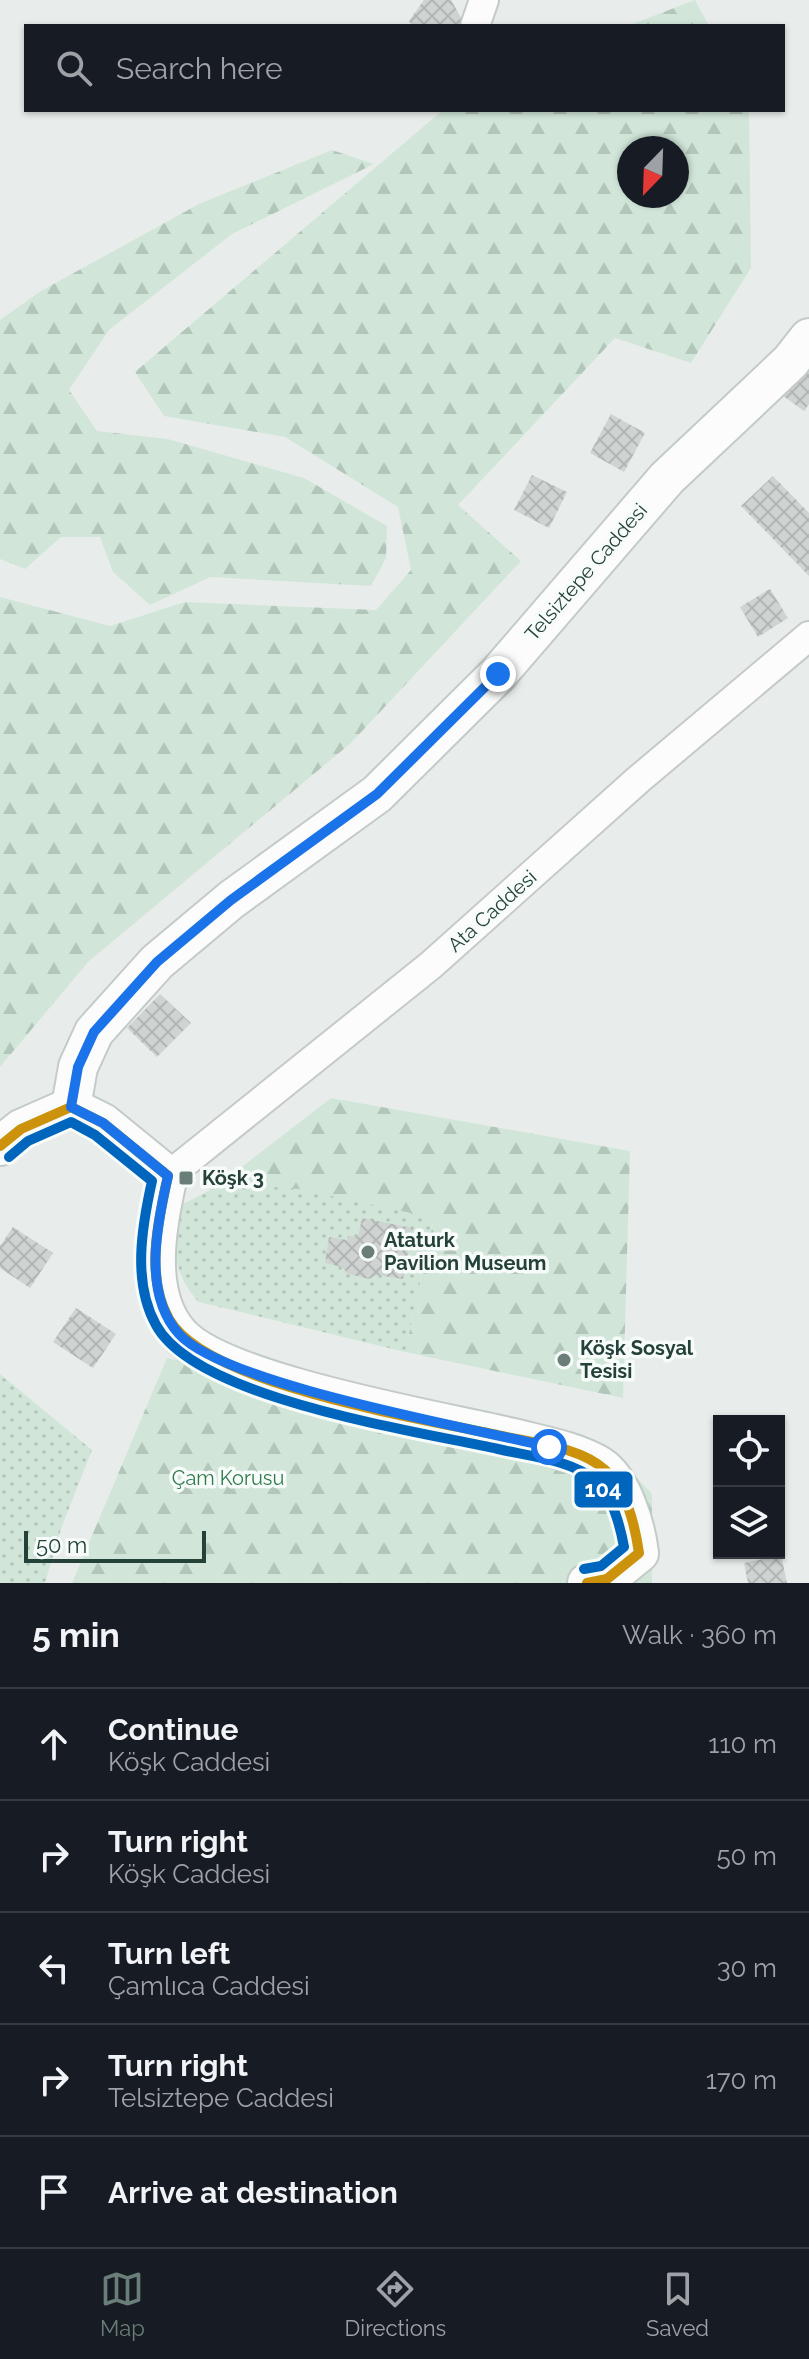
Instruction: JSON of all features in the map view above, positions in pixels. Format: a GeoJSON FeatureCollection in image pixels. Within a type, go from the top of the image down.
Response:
{"type":"FeatureCollection","features":[{"type":"Feature","properties":{"kind":"street"},"geometry":{"type":"LineString","coordinates":[[476,24],[484,0]]}},
{"type":"Feature","properties":{"kind":"street","name":"Telsiztepe Caddesi"},"geometry":{"type":"LineString","coordinates":[[71,1107],[78,1067],[94,1032],[157,962],[231,900],[377,794],[498,674],[667,478],[790,362],[809,338]]}},
{"type":"Feature","properties":{"kind":"street","name":"Ata Caddesi"},"geometry":{"type":"LineString","coordinates":[[168,1176],[431,965],[639,779],[809,636]]}},
{"type":"Feature","properties":{"kind":"street"},"geometry":{"type":"LineString","coordinates":[[0,1146],[21,1129],[71,1107],[103,1123],[168,1176],[154,1262],[161,1297],[179,1334],[218,1362],[302,1388],[549,1447],[601,1467],[616,1488],[636,1531],[639,1553],[607,1579],[587,1583]]}},
{"type":"Feature","properties":{"kind":"green space"},"geometry":{"type":"Polygon","coordinates":[[[695,0],[708,24],[632,24],[695,0]]]}},
{"type":"Feature","properties":{"kind":"green space"},"geometry":{"type":"Polygon","coordinates":[[[441,112],[749,112],[751,268],[691,363],[615,338],[458,505],[521,561],[351,743],[88,962],[0,1067],[0,597],[110,626],[185,602],[376,610],[411,570],[398,507],[285,437],[164,416],[135,372],[441,112]]]}},
{"type":"Feature","properties":{"kind":"green space"},"geometry":{"type":"Polygon","coordinates":[[[332,150],[374,164],[232,234],[109,330],[69,390],[97,431],[168,439],[304,478],[387,526],[386,558],[371,586],[210,577],[150,605],[113,572],[100,537],[61,537],[25,569],[0,559],[0,320],[41,291],[199,204],[332,150]]]}},
{"type":"Feature","properties":{"kind":"green space"},"geometry":{"type":"Polygon","coordinates":[[[331,1098],[630,1151],[623,1398],[405,1352],[434,1218],[236,1184],[216,1187],[331,1098]]]}},
{"type":"Feature","properties":{"kind":"green space"},"geometry":{"type":"Polygon","coordinates":[[[236,1184],[299,1189],[434,1218],[405,1352],[199,1302],[184,1281],[176,1256],[175,1231],[181,1205],[216,1187],[236,1184]]]}},
{"type":"Feature","properties":{"kind":"green space","name":"Çam Korusu"},"geometry":{"type":"Polygon","coordinates":[[[167,1358],[620,1460],[652,1494],[652,1583],[72,1583],[167,1358]]]}},
{"type":"Feature","properties":{"kind":"green space"},"geometry":{"type":"Polygon","coordinates":[[[0,1374],[92,1450],[62,1526],[45,1583],[0,1583],[0,1374]]]}},
{"type":"Feature","properties":{"kind":"building"},"geometry":{"type":"Polygon","coordinates":[[[424,0],[451,0],[464,23],[411,24],[409,21],[424,0]]]}},
{"type":"Feature","properties":{"kind":"building"},"geometry":{"type":"Polygon","coordinates":[[[799,364],[809,371],[809,404],[804,411],[779,393],[799,364]]]}},
{"type":"Feature","properties":{"kind":"building"},"geometry":{"type":"Polygon","coordinates":[[[611,414],[645,433],[624,472],[590,453],[611,414]]]}},
{"type":"Feature","properties":{"kind":"building"},"geometry":{"type":"Polygon","coordinates":[[[532,475],[567,492],[549,528],[514,510],[532,475]]]}},
{"type":"Feature","properties":{"kind":"building"},"geometry":{"type":"Polygon","coordinates":[[[773,476],[809,513],[809,576],[741,506],[773,476]]]}},
{"type":"Feature","properties":{"kind":"building"},"geometry":{"type":"Polygon","coordinates":[[[770,589],[788,618],[758,637],[740,607],[770,589]]]}},
{"type":"Feature","properties":{"kind":"building"},"geometry":{"type":"Polygon","coordinates":[[[160,994],[191,1023],[157,1057],[127,1028],[160,994]]]}},
{"type":"Feature","properties":{"kind":"building","name":"Ataturk Pavilion Museum"},"geometry":{"type":"Polygon","coordinates":[[[362,1218],[413,1228],[403,1279],[377,1275],[369,1279],[348,1274],[342,1267],[325,1263],[329,1237],[347,1240],[348,1236],[358,1237],[362,1218]]]}},
{"type":"Feature","properties":{"kind":"building"},"geometry":{"type":"Polygon","coordinates":[[[13,1227],[53,1253],[30,1288],[0,1268],[0,1246],[13,1227]]]}},
{"type":"Feature","properties":{"kind":"building"},"geometry":{"type":"Polygon","coordinates":[[[76,1308],[116,1334],[93,1368],[53,1342],[76,1308]]]}},
{"type":"Feature","properties":{"kind":"building"},"geometry":{"type":"Polygon","coordinates":[[[782,1559],[787,1583],[748,1583],[744,1563],[782,1559]]]}},
{"type":"Feature","properties":{"kind":"transit line"},"geometry":{"type":"LineString","coordinates":[[0,1146],[21,1129],[71,1107],[103,1123],[168,1176]]}},
{"type":"Feature","properties":{"kind":"transit line","name":"104"},"geometry":{"type":"LineString","coordinates":[[9,1157],[28,1141],[71,1122],[95,1135],[152,1181],[141,1254],[144,1291],[149,1308],[156,1325],[179,1351],[215,1373],[260,1392],[312,1408],[550,1460],[575,1468],[596,1481],[611,1503],[624,1547],[601,1566],[584,1569]]}},
{"type":"Feature","properties":{"kind":"transit line"},"geometry":{"type":"LineString","coordinates":[[168,1176],[156,1248],[157,1285],[169,1319],[191,1343],[226,1363],[321,1396],[556,1447],[595,1462],[619,1487],[632,1520],[639,1553],[607,1579],[587,1583]]}},
{"type":"Feature","properties":{"kind":"place","name":"Köşk 3"},"geometry":{"type":"Point","coordinates":[186,1178]}},
{"type":"Feature","properties":{"kind":"place","name":"Ataturk Pavilion Museum"},"geometry":{"type":"Point","coordinates":[368,1252]}},
{"type":"Feature","properties":{"kind":"place","name":"Köşk Sosyal Tesisi"},"geometry":{"type":"Point","coordinates":[564,1360]}},
{"type":"Feature","properties":{"kind":"route"},"geometry":{"type":"LineString","coordinates":[[498,674],[377,794],[231,900],[157,962],[94,1032],[78,1067],[71,1107],[103,1123],[168,1176],[154,1262],[161,1297],[179,1334],[218,1362],[302,1388],[549,1447]]}}]}
